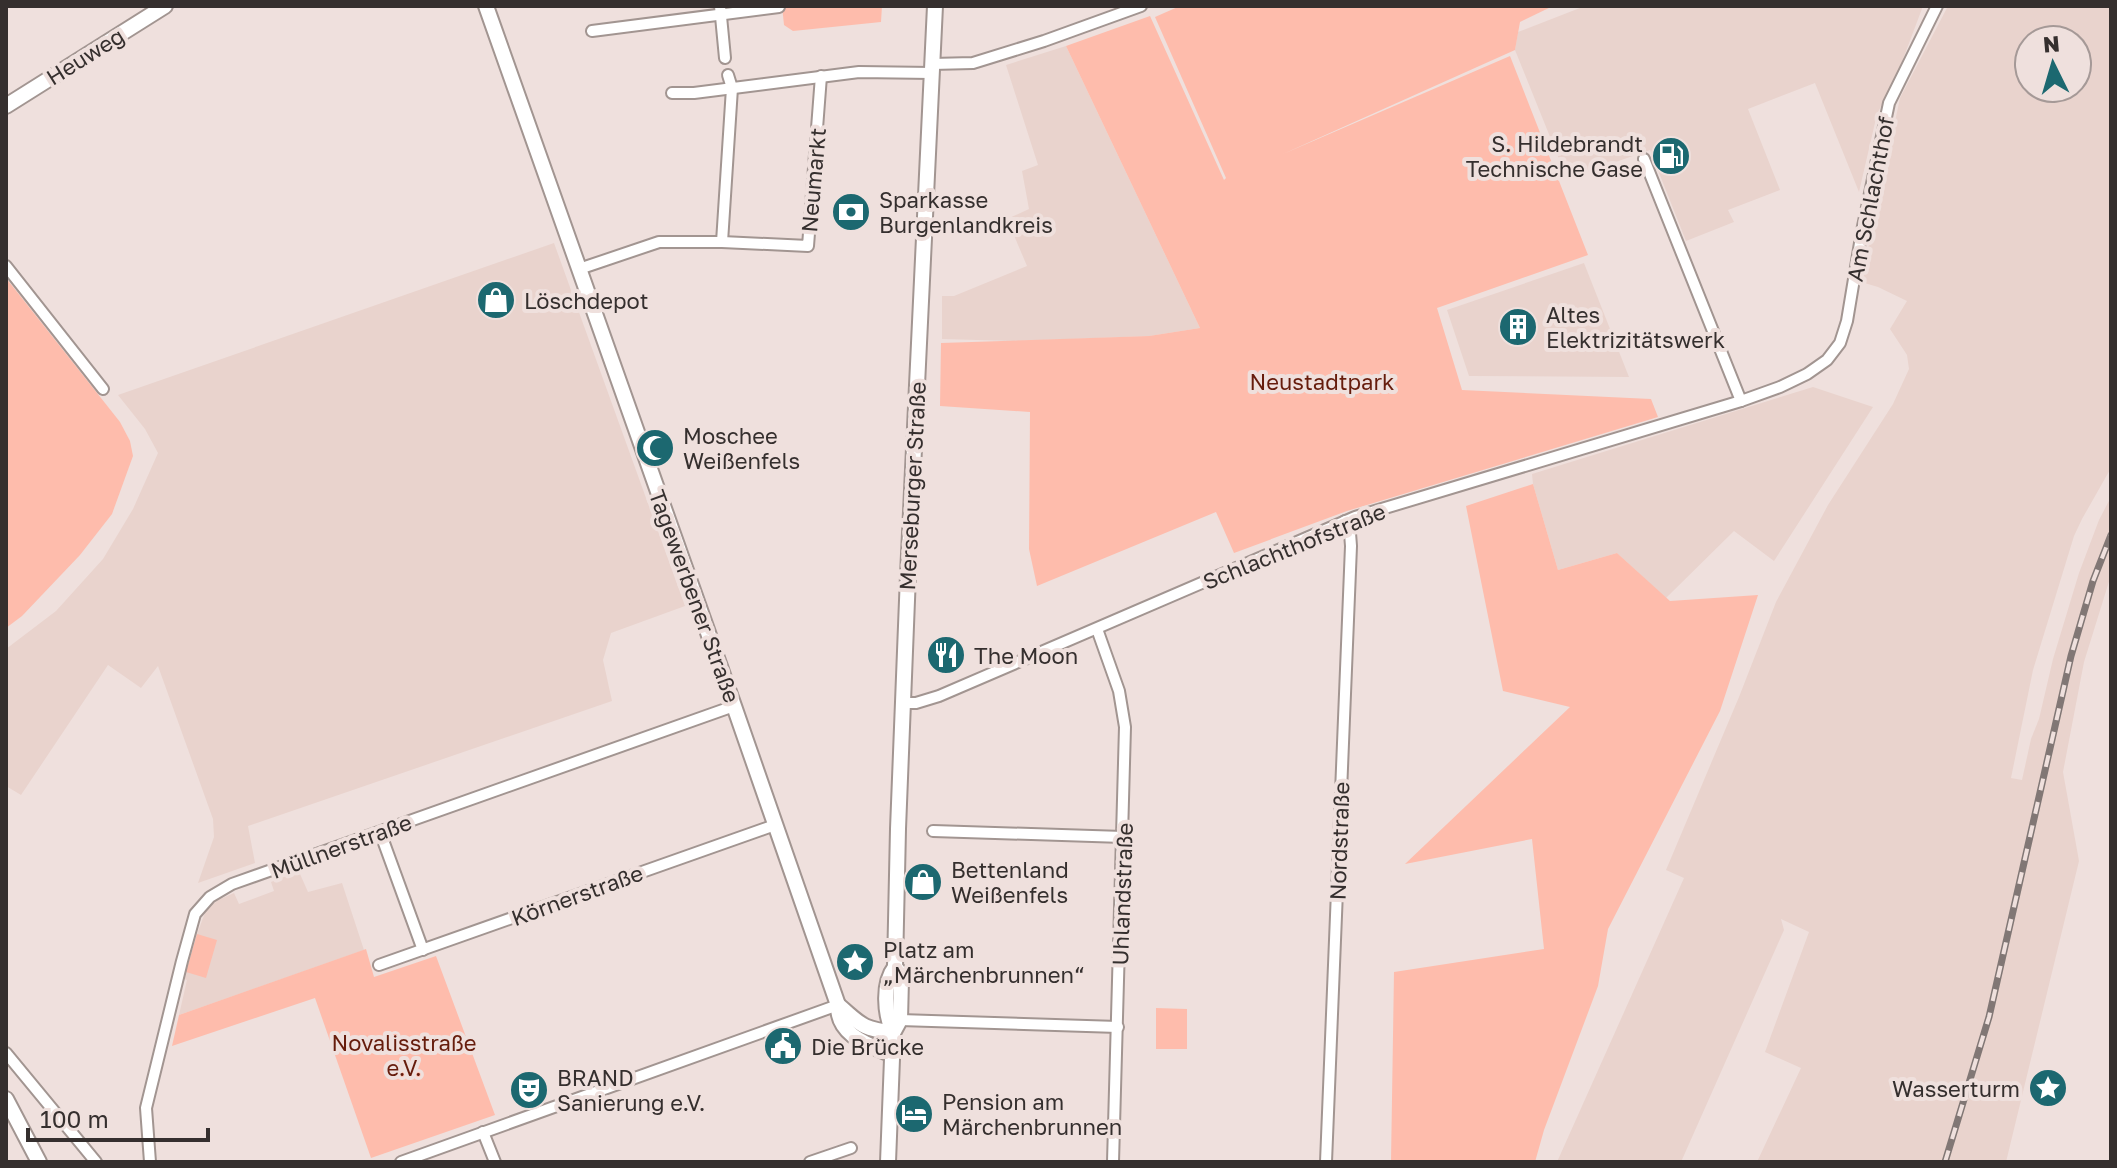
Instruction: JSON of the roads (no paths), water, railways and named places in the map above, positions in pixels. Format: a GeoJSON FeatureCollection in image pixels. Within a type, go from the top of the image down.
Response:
{"type":"FeatureCollection","features":[{"type":"Feature","properties":{"kind":"street","name":"Heuweg"},"geometry":{"type":"LineString","coordinates":[[6,106],[165,6]]}},
{"type":"Feature","properties":{"kind":"street","name":"Tagewerbener Straße"},"geometry":{"type":"LineString","coordinates":[[486,6],[734,706],[838,1005],[840,1019],[853,1036],[893,1055]]}},
{"type":"Feature","properties":{"kind":"street","name":"Merseburger Straße"},"geometry":{"type":"LineString","coordinates":[[888,1162],[896,1027],[887,1019],[888,984],[889,974],[895,967],[895,893],[935,6]]}},
{"type":"Feature","properties":{"kind":"street"},"geometry":{"type":"LineString","coordinates":[[672,93],[973,63],[1044,41],[1121,10],[1141,6]]}},
{"type":"Feature","properties":{"kind":"street","name":"Am Schlachthof"},"geometry":{"type":"LineString","coordinates":[[1795,380],[1827,360],[1844,334],[1889,103],[1937,6]]}},
{"type":"Feature","properties":{"kind":"street"},"geometry":{"type":"LineString","coordinates":[[592,31],[720,10],[779,7]]}},
{"type":"Feature","properties":{"kind":"street"},"geometry":{"type":"LineString","coordinates":[[720,10],[725,58]]}},
{"type":"Feature","properties":{"kind":"street"},"geometry":{"type":"LineString","coordinates":[[722,242],[732,88],[728,75]]}},
{"type":"Feature","properties":{"kind":"street","name":"Neumarkt"},"geometry":{"type":"LineString","coordinates":[[579,269],[650,243],[668,241],[808,246],[821,76]]}},
{"type":"Feature","properties":{"kind":"street"},"geometry":{"type":"LineString","coordinates":[[1644,159],[1741,401]]}},
{"type":"Feature","properties":{"kind":"street"},"geometry":{"type":"LineString","coordinates":[[6,266],[103,389]]}},
{"type":"Feature","properties":{"kind":"street","name":"Schlachthofstraße"},"geometry":{"type":"LineString","coordinates":[[903,703],[916,703],[939,696],[1345,521],[1741,401],[1795,380]]}},
{"type":"Feature","properties":{"kind":"street","name":"Nordstraße"},"geometry":{"type":"LineString","coordinates":[[1326,1162],[1351,546],[1345,521]]}},
{"type":"Feature","properties":{"kind":"street","name":"Uhlandstraße"},"geometry":{"type":"LineString","coordinates":[[1097,629],[1119,691],[1125,727],[1113,1162]]}},
{"type":"Feature","properties":{"kind":"street","name":"Müllnerstraße"},"geometry":{"type":"LineString","coordinates":[[150,1162],[146,1108],[182,961],[195,914],[202,904],[232,884],[734,706]]}},
{"type":"Feature","properties":{"kind":"street","name":"Körnerstraße"},"geometry":{"type":"LineString","coordinates":[[379,965],[775,825]]}},
{"type":"Feature","properties":{"kind":"street"},"geometry":{"type":"LineString","coordinates":[[933,831],[1123,837]]}},
{"type":"Feature","properties":{"kind":"street"},"geometry":{"type":"LineString","coordinates":[[380,832],[423,950]]}},
{"type":"Feature","properties":{"kind":"street"},"geometry":{"type":"LineString","coordinates":[[401,1162],[838,1005],[862,1026],[874,1030],[896,1027],[1118,1027]]}},
{"type":"Feature","properties":{"kind":"street"},"geometry":{"type":"LineString","coordinates":[[6,1053],[96,1162]]}},
{"type":"Feature","properties":{"kind":"street"},"geometry":{"type":"LineString","coordinates":[[6,1099],[39,1162]]}},
{"type":"Feature","properties":{"kind":"street"},"geometry":{"type":"LineString","coordinates":[[483,1132],[495,1162]]}},
{"type":"Feature","properties":{"kind":"street"},"geometry":{"type":"LineString","coordinates":[[810,1162],[851,1148]]}},
{"type":"Feature","properties":{"kind":"railway"},"geometry":{"type":"LineString","coordinates":[[1945,1162],[1989,1017],[2071,656],[2093,581],[2111,535]]}},
{"type":"Feature","properties":{"kind":"place","name":"S. Hildebrandt Technische Gase"},"geometry":{"type":"Point","coordinates":[1671,156]}},
{"type":"Feature","properties":{"kind":"place","name":"Sparkasse Burgenlandkreis"},"geometry":{"type":"Point","coordinates":[851,212]}},
{"type":"Feature","properties":{"kind":"place","name":"Löschdepot"},"geometry":{"type":"Point","coordinates":[496,300]}},
{"type":"Feature","properties":{"kind":"place","name":"Altes Elektrizitätswerk"},"geometry":{"type":"Point","coordinates":[1518,327]}},
{"type":"Feature","properties":{"kind":"place","name":"Moschee Weißenfels"},"geometry":{"type":"Point","coordinates":[655,448]}},
{"type":"Feature","properties":{"kind":"place","name":"The Moon"},"geometry":{"type":"Point","coordinates":[946,655]}},
{"type":"Feature","properties":{"kind":"place","name":"Bettenland Weißenfels"},"geometry":{"type":"Point","coordinates":[923,882]}},
{"type":"Feature","properties":{"kind":"place","name":"Platz am „Märchenbrunnen“"},"geometry":{"type":"Point","coordinates":[855,962]}},
{"type":"Feature","properties":{"kind":"place","name":"Die Brücke"},"geometry":{"type":"Point","coordinates":[783,1046]}},
{"type":"Feature","properties":{"kind":"place","name":"Wasserturm"},"geometry":{"type":"Point","coordinates":[2048,1088]}},
{"type":"Feature","properties":{"kind":"place","name":"BRAND Sanierung e.V."},"geometry":{"type":"Point","coordinates":[529,1090]}},
{"type":"Feature","properties":{"kind":"place","name":"Pension am Märchenbrunnen"},"geometry":{"type":"Point","coordinates":[914,1114]}},
{"type":"Feature","properties":{"kind":"park label","name":"Neustadtpark"},"geometry":{"type":"Point","coordinates":[1322,381]}},
{"type":"Feature","properties":{"kind":"park label","name":"Novalisstraße e.V."},"geometry":{"type":"Point","coordinates":[404,1054]}}]}
